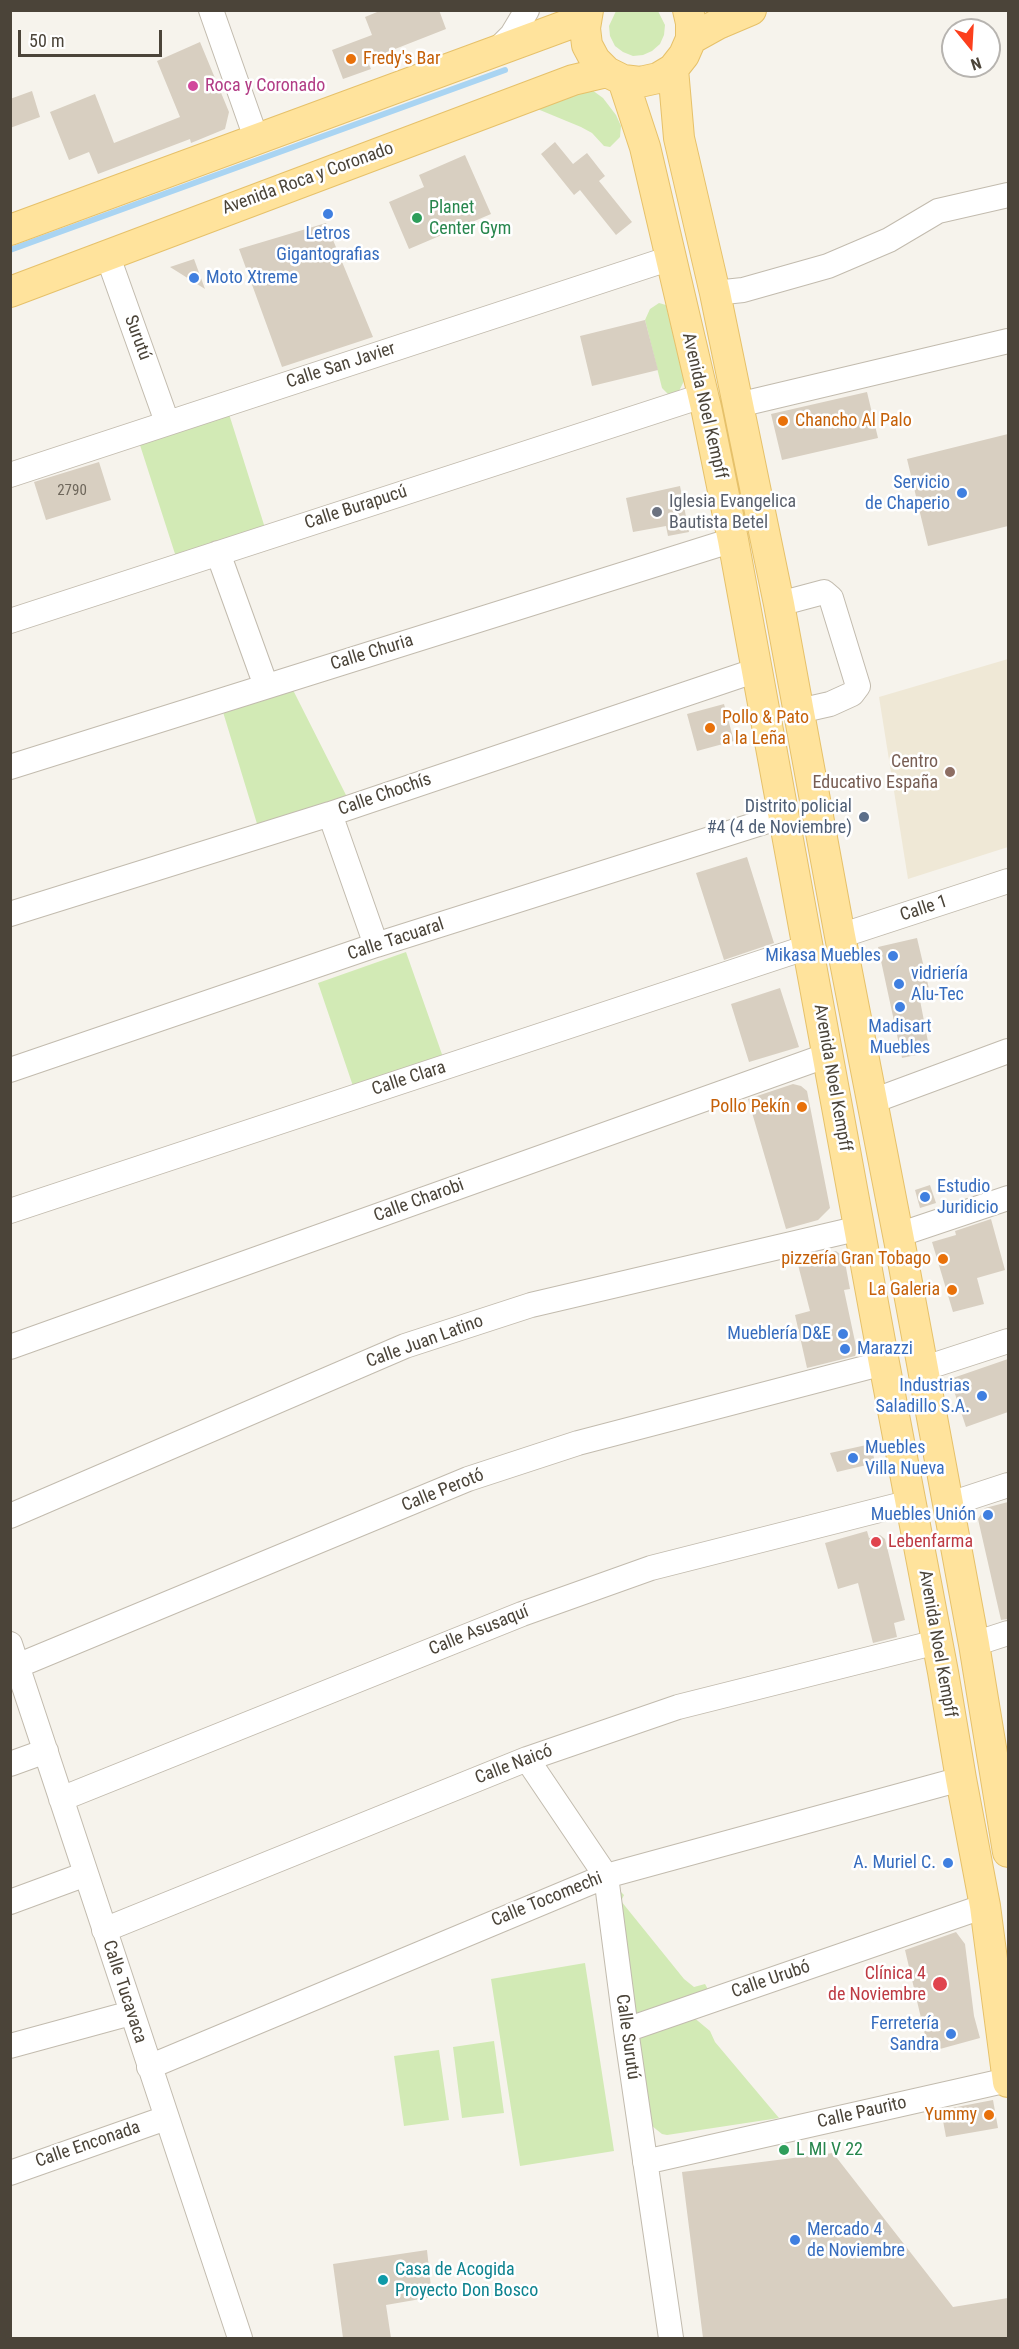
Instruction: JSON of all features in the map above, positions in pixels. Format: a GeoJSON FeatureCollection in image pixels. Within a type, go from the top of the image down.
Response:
{"type":"FeatureCollection","features":[{"type":"Feature","properties":{"kind":"main road"},"geometry":{"type":"LineString","coordinates":[[673,69],[684,55],[689,25],[718,24],[751,10]]}},
{"type":"Feature","properties":{"kind":"main road"},"geometry":{"type":"LineString","coordinates":[[10,230],[498,49],[587,13]]}},
{"type":"Feature","properties":{"kind":"main road","name":"Avenida Noel Kempff"},"geometry":{"type":"LineString","coordinates":[[587,13],[585,28],[587,45],[595,60],[615,76],[645,147],[705,404],[733,540],[884,1363],[944,1672],[985,1906],[1008,2081]]}},
{"type":"Feature","properties":{"kind":"main road","name":"Avenida Noel Kempff"},"geometry":{"type":"LineString","coordinates":[[673,69],[679,138],[730,362],[779,604],[945,1494],[974,1644],[1003,1774],[1008,1852]]}},
{"type":"Feature","properties":{"kind":"main road","name":"Avenida Roca y Coronado"},"geometry":{"type":"LineString","coordinates":[[10,292],[573,80],[615,76],[640,82],[658,78],[673,69]]}},
{"type":"Feature","properties":{"kind":"main road"},"geometry":{"type":"LineString","coordinates":[[671,258],[683,266],[694,281],[711,330],[730,362]]}},
{"type":"Feature","properties":{"kind":"main road"},"geometry":{"type":"LineString","coordinates":[[705,404],[736,489],[740,494],[756,492]]}},
{"type":"Feature","properties":{"kind":"main road"},"geometry":{"type":"LineString","coordinates":[[733,540],[742,537],[752,539],[757,546],[779,604]]}},
{"type":"Feature","properties":{"kind":"main road"},"geometry":{"type":"LineString","coordinates":[[785,825],[813,902],[825,923],[840,936],[830,960],[826,1048]]}},
{"type":"Feature","properties":{"kind":"main road"},"geometry":{"type":"LineString","coordinates":[[900,1243],[898,1283],[900,1336],[895,1354],[884,1363],[898,1376],[912,1395],[929,1467],[945,1494]]}},
{"type":"Feature","properties":{"kind":"main road"},"geometry":{"type":"LineString","coordinates":[[944,1672],[963,1706],[981,1760],[1003,1774],[986,1802],[987,1854],[979,1875]]}},
{"type":"Feature","properties":{"kind":"street"},"geometry":{"type":"LineString","coordinates":[[211,10],[256,138]]}},
{"type":"Feature","properties":{"kind":"street"},"geometry":{"type":"LineString","coordinates":[[498,49],[513,35],[527,10]]}},
{"type":"Feature","properties":{"kind":"street"},"geometry":{"type":"LineString","coordinates":[[715,293],[743,290],[828,266],[889,240],[938,211],[1008,195]]}},
{"type":"Feature","properties":{"kind":"street","name":"Surutú"},"geometry":{"type":"LineString","coordinates":[[107,254],[167,422]]}},
{"type":"Feature","properties":{"kind":"street","name":"Calle San Javier"},"geometry":{"type":"LineString","coordinates":[[10,475],[671,258]]}},
{"type":"Feature","properties":{"kind":"street"},"geometry":{"type":"LineString","coordinates":[[738,405],[1008,341]]}},
{"type":"Feature","properties":{"kind":"street","name":"Calle Burapucú"},"geometry":{"type":"LineString","coordinates":[[10,621],[218,553],[705,404]]}},
{"type":"Feature","properties":{"kind":"street","name":"Calle Churia"},"geometry":{"type":"LineString","coordinates":[[10,766],[733,540]]}},
{"type":"Feature","properties":{"kind":"street"},"geometry":{"type":"LineString","coordinates":[[218,553],[266,686]]}},
{"type":"Feature","properties":{"kind":"street"},"geometry":{"type":"LineString","coordinates":[[779,604],[824,592],[831,598],[858,686],[852,694],[830,704],[799,711]]}},
{"type":"Feature","properties":{"kind":"street","name":"Calle Chochís"},"geometry":{"type":"LineString","coordinates":[[10,914],[330,814],[757,670]]}},
{"type":"Feature","properties":{"kind":"street"},"geometry":{"type":"LineString","coordinates":[[330,814],[376,945]]}},
{"type":"Feature","properties":{"kind":"street","name":"Calle Tacuaral"},"geometry":{"type":"LineString","coordinates":[[10,1071],[376,945],[785,825]]}},
{"type":"Feature","properties":{"kind":"street","name":"Calle 1"},"geometry":{"type":"LineString","coordinates":[[840,936],[1008,881]]}},
{"type":"Feature","properties":{"kind":"street","name":"Calle Clara"},"geometry":{"type":"LineString","coordinates":[[10,1211],[808,947]]}},
{"type":"Feature","properties":{"kind":"street","name":"Calle Charobi"},"geometry":{"type":"LineString","coordinates":[[10,1347],[826,1048]]}},
{"type":"Feature","properties":{"kind":"street"},"geometry":{"type":"LineString","coordinates":[[873,1101],[1008,1051]]}},
{"type":"Feature","properties":{"kind":"street"},"geometry":{"type":"LineString","coordinates":[[900,1243],[1008,1197]]}},
{"type":"Feature","properties":{"kind":"street","name":"Calle Juan Latino"},"geometry":{"type":"LineString","coordinates":[[10,1516],[405,1346],[531,1305],[860,1228]]}},
{"type":"Feature","properties":{"kind":"street"},"geometry":{"type":"LineString","coordinates":[[922,1369],[1008,1341]]}},
{"type":"Feature","properties":{"kind":"street","name":"Calle Perotó"},"geometry":{"type":"LineString","coordinates":[[13,1652],[468,1479],[578,1443],[884,1363]]}},
{"type":"Feature","properties":{"kind":"street"},"geometry":{"type":"LineString","coordinates":[[945,1494],[1008,1485]]}},
{"type":"Feature","properties":{"kind":"street","name":"Calle Asusaquí"},"geometry":{"type":"LineString","coordinates":[[61,1799],[522,1614],[651,1568],[911,1502]]}},
{"type":"Feature","properties":{"kind":"street"},"geometry":{"type":"LineString","coordinates":[[974,1644],[1008,1633]]}},
{"type":"Feature","properties":{"kind":"street","name":"Calle Naicó"},"geometry":{"type":"LineString","coordinates":[[104,1930],[527,1759],[678,1707],[937,1642]]}},
{"type":"Feature","properties":{"kind":"street","name":"Calle Tucavaca"},"geometry":{"type":"LineString","coordinates":[[13,1652],[240,2338]]}},
{"type":"Feature","properties":{"kind":"street"},"geometry":{"type":"LineString","coordinates":[[10,1764],[46,1751]]}},
{"type":"Feature","properties":{"kind":"street","name":"Calle Surutú"},"geometry":{"type":"LineString","coordinates":[[527,1759],[606,1876],[671,2338]]}},
{"type":"Feature","properties":{"kind":"street","name":"Calle Tocomechi"},"geometry":{"type":"LineString","coordinates":[[149,2067],[606,1876],[961,1779]]}},
{"type":"Feature","properties":{"kind":"street"},"geometry":{"type":"LineString","coordinates":[[10,1902],[86,1874]]}},
{"type":"Feature","properties":{"kind":"street","name":"Calle Urubó"},"geometry":{"type":"LineString","coordinates":[[626,2030],[985,1906]]}},
{"type":"Feature","properties":{"kind":"street"},"geometry":{"type":"LineString","coordinates":[[10,2046],[131,2013]]}},
{"type":"Feature","properties":{"kind":"street","name":"Calle Paurito"},"geometry":{"type":"LineString","coordinates":[[645,2162],[1008,2081]]}},
{"type":"Feature","properties":{"kind":"street","name":"Calle Enconada"},"geometry":{"type":"LineString","coordinates":[[10,2173],[166,2118]]}},
{"type":"Feature","properties":{"kind":"shaded area","name":"Centro Educativo España"},"geometry":{"type":"Polygon","coordinates":[[[1008,659],[1008,847],[908,879],[879,697],[1008,659]]]}},
{"type":"Feature","properties":{"kind":"green space"},"geometry":{"type":"Polygon","coordinates":[[[616,11],[658,11],[665,25],[660,44],[643,55],[633,56],[615,46],[610,36],[609,26],[616,11]]]}},
{"type":"Feature","properties":{"kind":"green space"},"geometry":{"type":"Polygon","coordinates":[[[592,90],[603,98],[621,126],[620,137],[610,147],[604,146],[592,133],[581,127],[535,108],[592,90]]]}},
{"type":"Feature","properties":{"kind":"green space"},"geometry":{"type":"Polygon","coordinates":[[[659,303],[666,305],[684,381],[679,391],[668,394],[662,388],[645,320],[650,309],[659,303]]]}},
{"type":"Feature","properties":{"kind":"green space"},"geometry":{"type":"Polygon","coordinates":[[[229,414],[265,528],[176,557],[139,442],[229,414]]]}},
{"type":"Feature","properties":{"kind":"green space"},"geometry":{"type":"Polygon","coordinates":[[[293,690],[347,797],[258,827],[223,712],[293,690]]]}},
{"type":"Feature","properties":{"kind":"green space"},"geometry":{"type":"Polygon","coordinates":[[[406,952],[444,1060],[354,1089],[318,983],[406,952]]]}},
{"type":"Feature","properties":{"kind":"green space"},"geometry":{"type":"Polygon","coordinates":[[[619,1890],[624,1895],[621,1901],[684,1979],[694,1987],[705,1984],[710,1993],[643,2014],[636,2013],[627,1999],[619,1890]]]}},
{"type":"Feature","properties":{"kind":"green space"},"geometry":{"type":"Polygon","coordinates":[[[585,1963],[614,2151],[520,2166],[491,1979],[585,1963]]]}},
{"type":"Feature","properties":{"kind":"green space"},"geometry":{"type":"Polygon","coordinates":[[[692,2016],[710,2031],[715,2042],[779,2118],[667,2135],[652,2126],[637,2053],[640,2039],[651,2029],[692,2016]]]}},
{"type":"Feature","properties":{"kind":"green space"},"geometry":{"type":"Polygon","coordinates":[[[494,2041],[504,2113],[462,2118],[453,2047],[494,2041]]]}},
{"type":"Feature","properties":{"kind":"green space"},"geometry":{"type":"Polygon","coordinates":[[[439,2050],[449,2120],[404,2126],[394,2056],[439,2050]]]}},
{"type":"Feature","properties":{"kind":"building"},"geometry":{"type":"Polygon","coordinates":[[[382,10],[439,10],[446,29],[367,60],[371,69],[343,79],[332,50],[372,35],[365,17],[382,10]]]}},
{"type":"Feature","properties":{"kind":"building"},"geometry":{"type":"Polygon","coordinates":[[[200,42],[229,112],[225,129],[191,143],[190,139],[98,174],[89,152],[69,160],[50,112],[95,94],[114,143],[180,117],[157,61],[200,42]]]}},
{"type":"Feature","properties":{"kind":"building"},"geometry":{"type":"Polygon","coordinates":[[[32,91],[40,117],[10,128],[10,99],[32,91]]]}},
{"type":"Feature","properties":{"kind":"building"},"geometry":{"type":"Polygon","coordinates":[[[555,142],[573,164],[587,153],[605,176],[599,181],[632,222],[616,235],[580,190],[574,195],[541,154],[555,142]]]}},
{"type":"Feature","properties":{"kind":"building"},"geometry":{"type":"Polygon","coordinates":[[[465,155],[491,214],[409,249],[389,202],[424,187],[419,175],[465,155]]]}},
{"type":"Feature","properties":{"kind":"building"},"geometry":{"type":"Polygon","coordinates":[[[326,223],[373,337],[282,367],[239,249],[326,223]]]}},
{"type":"Feature","properties":{"kind":"building","name":"Moto Xtreme"},"geometry":{"type":"Polygon","coordinates":[[[194,259],[205,289],[170,267],[194,259]]]}},
{"type":"Feature","properties":{"kind":"building"},"geometry":{"type":"Polygon","coordinates":[[[645,320],[658,370],[592,386],[580,336],[645,320]]]}},
{"type":"Feature","properties":{"kind":"building"},"geometry":{"type":"Polygon","coordinates":[[[867,392],[878,438],[782,460],[771,414],[867,392]]]}},
{"type":"Feature","properties":{"kind":"building","name":"Servicio de Chaperio"},"geometry":{"type":"Polygon","coordinates":[[[1008,434],[1008,526],[928,546],[907,459],[1008,434]]]}},
{"type":"Feature","properties":{"kind":"building"},"geometry":{"type":"Polygon","coordinates":[[[99,462],[111,500],[46,520],[34,482],[99,462]]]}},
{"type":"Feature","properties":{"kind":"building","name":"Iglesia Evangelica Bautista Betel"},"geometry":{"type":"Polygon","coordinates":[[[680,486],[689,532],[668,536],[666,526],[633,532],[626,498],[680,486]]]}},
{"type":"Feature","properties":{"kind":"building","name":"Pollo & Pato a la Leña"},"geometry":{"type":"Polygon","coordinates":[[[724,704],[734,741],[697,751],[687,714],[724,704]]]}},
{"type":"Feature","properties":{"kind":"building"},"geometry":{"type":"Polygon","coordinates":[[[747,857],[774,943],[724,960],[696,873],[747,857]]]}},
{"type":"Feature","properties":{"kind":"building"},"geometry":{"type":"Polygon","coordinates":[[[917,938],[930,993],[919,995],[930,1052],[902,1058],[878,947],[917,938]]]}},
{"type":"Feature","properties":{"kind":"building"},"geometry":{"type":"Polygon","coordinates":[[[780,988],[799,1047],[749,1062],[731,1004],[780,988]]]}},
{"type":"Feature","properties":{"kind":"building"},"geometry":{"type":"Polygon","coordinates":[[[793,1084],[807,1091],[830,1208],[818,1220],[786,1229],[748,1099],[793,1084]]]}},
{"type":"Feature","properties":{"kind":"building","name":"Estudio Juridicio"},"geometry":{"type":"Polygon","coordinates":[[[930,1185],[936,1203],[920,1208],[915,1190],[930,1185]]]}},
{"type":"Feature","properties":{"kind":"building"},"geometry":{"type":"Polygon","coordinates":[[[991,1219],[1005,1270],[977,1278],[984,1304],[953,1312],[932,1242],[956,1235],[955,1231],[991,1219]]]}},
{"type":"Feature","properties":{"kind":"building"},"geometry":{"type":"Polygon","coordinates":[[[836,1251],[844,1257],[850,1289],[844,1290],[857,1351],[855,1356],[807,1368],[795,1315],[810,1311],[797,1261],[836,1251]]]}},
{"type":"Feature","properties":{"kind":"building","name":"Industrias Saladillo S.A."},"geometry":{"type":"Polygon","coordinates":[[[1008,1359],[1008,1412],[966,1427],[950,1379],[1008,1359]]]}},
{"type":"Feature","properties":{"kind":"building","name":"Muebles Villa Nueva"},"geometry":{"type":"Polygon","coordinates":[[[871,1444],[875,1463],[837,1472],[830,1453],[871,1444]]]}},
{"type":"Feature","properties":{"kind":"building"},"geometry":{"type":"Polygon","coordinates":[[[1008,1502],[1008,1619],[1001,1620],[978,1519],[985,1508],[1008,1502]]]}},
{"type":"Feature","properties":{"kind":"building"},"geometry":{"type":"Polygon","coordinates":[[[867,1531],[869,1538],[880,1535],[885,1539],[905,1620],[894,1623],[897,1637],[873,1643],[858,1583],[838,1589],[825,1543],[867,1531]]]}},
{"type":"Feature","properties":{"kind":"building"},"geometry":{"type":"Polygon","coordinates":[[[956,1932],[965,1944],[974,2016],[980,2038],[929,2052],[905,1950],[956,1932]]]}},
{"type":"Feature","properties":{"kind":"building"},"geometry":{"type":"Polygon","coordinates":[[[993,2100],[998,2128],[946,2137],[941,2110],[993,2100]]]}},
{"type":"Feature","properties":{"kind":"building","name":"Mercado 4 de Noviembre"},"geometry":{"type":"Polygon","coordinates":[[[833,2153],[953,2307],[1008,2298],[1008,2338],[703,2338],[682,2172],[833,2153]]]}},
{"type":"Feature","properties":{"kind":"building","name":"Casa de Acogida Proyecto Don Bosco"},"geometry":{"type":"Polygon","coordinates":[[[427,2250],[432,2297],[386,2305],[391,2338],[343,2338],[333,2264],[427,2250]]]}},
{"type":"Feature","properties":{"kind":"waterway"},"geometry":{"type":"LineString","coordinates":[[10,250],[505,70]]}},
{"type":"Feature","properties":{"kind":"place","name":"Fredy's Bar"},"geometry":{"type":"Point","coordinates":[351,59]}},
{"type":"Feature","properties":{"kind":"place","name":"Roca y Coronado"},"geometry":{"type":"Point","coordinates":[193,86]}},
{"type":"Feature","properties":{"kind":"place","name":"Letros Gigantografias"},"geometry":{"type":"Point","coordinates":[328,214]}},
{"type":"Feature","properties":{"kind":"place","name":"Planet Center Gym"},"geometry":{"type":"Point","coordinates":[417,218]}},
{"type":"Feature","properties":{"kind":"place","name":"Moto Xtreme"},"geometry":{"type":"Point","coordinates":[194,278]}},
{"type":"Feature","properties":{"kind":"place","name":"Chancho Al Palo"},"geometry":{"type":"Point","coordinates":[783,421]}},
{"type":"Feature","properties":{"kind":"place","name":"Servicio de Chaperio"},"geometry":{"type":"Point","coordinates":[962,493]}},
{"type":"Feature","properties":{"kind":"place","name":"Iglesia Evangelica Bautista Betel"},"geometry":{"type":"Point","coordinates":[657,512]}},
{"type":"Feature","properties":{"kind":"place","name":"Pollo & Pato a la Leña"},"geometry":{"type":"Point","coordinates":[710,728]}},
{"type":"Feature","properties":{"kind":"place","name":"Centro Educativo España"},"geometry":{"type":"Point","coordinates":[950,772]}},
{"type":"Feature","properties":{"kind":"place","name":"Distrito policial #4 (4 de Noviembre)"},"geometry":{"type":"Point","coordinates":[864,817]}},
{"type":"Feature","properties":{"kind":"place","name":"Mikasa Muebles"},"geometry":{"type":"Point","coordinates":[893,956]}},
{"type":"Feature","properties":{"kind":"place","name":"vidriería Alu-Tec"},"geometry":{"type":"Point","coordinates":[899,984]}},
{"type":"Feature","properties":{"kind":"place","name":"Madisart Muebles"},"geometry":{"type":"Point","coordinates":[900,1007]}},
{"type":"Feature","properties":{"kind":"place","name":"Pollo Pekín"},"geometry":{"type":"Point","coordinates":[802,1107]}},
{"type":"Feature","properties":{"kind":"place","name":"Estudio Juridicio"},"geometry":{"type":"Point","coordinates":[925,1197]}},
{"type":"Feature","properties":{"kind":"place","name":"pizzería Gran Tobago"},"geometry":{"type":"Point","coordinates":[943,1259]}},
{"type":"Feature","properties":{"kind":"place","name":"La Galeria"},"geometry":{"type":"Point","coordinates":[952,1290]}},
{"type":"Feature","properties":{"kind":"place","name":"Mueblería D&E"},"geometry":{"type":"Point","coordinates":[843,1334]}},
{"type":"Feature","properties":{"kind":"place","name":"Marazzi"},"geometry":{"type":"Point","coordinates":[845,1349]}},
{"type":"Feature","properties":{"kind":"place","name":"Industrias Saladillo S.A."},"geometry":{"type":"Point","coordinates":[982,1396]}},
{"type":"Feature","properties":{"kind":"place","name":"Muebles Villa Nueva"},"geometry":{"type":"Point","coordinates":[853,1458]}},
{"type":"Feature","properties":{"kind":"place","name":"Muebles Unión"},"geometry":{"type":"Point","coordinates":[988,1515]}},
{"type":"Feature","properties":{"kind":"place","name":"Lebenfarma"},"geometry":{"type":"Point","coordinates":[876,1542]}},
{"type":"Feature","properties":{"kind":"place","name":"A. Muriel C."},"geometry":{"type":"Point","coordinates":[948,1863]}},
{"type":"Feature","properties":{"kind":"place","name":"Clínica 4 de Noviembre"},"geometry":{"type":"Point","coordinates":[940,1984]}},
{"type":"Feature","properties":{"kind":"place","name":"Ferretería Sandra"},"geometry":{"type":"Point","coordinates":[951,2034]}},
{"type":"Feature","properties":{"kind":"place","name":"Yummy"},"geometry":{"type":"Point","coordinates":[989,2115]}},
{"type":"Feature","properties":{"kind":"place","name":"L MI V 22"},"geometry":{"type":"Point","coordinates":[784,2150]}},
{"type":"Feature","properties":{"kind":"place","name":"Mercado 4 de Noviembre"},"geometry":{"type":"Point","coordinates":[795,2240]}},
{"type":"Feature","properties":{"kind":"place","name":"Casa de Acogida Proyecto Don Bosco"},"geometry":{"type":"Point","coordinates":[383,2280]}}]}
